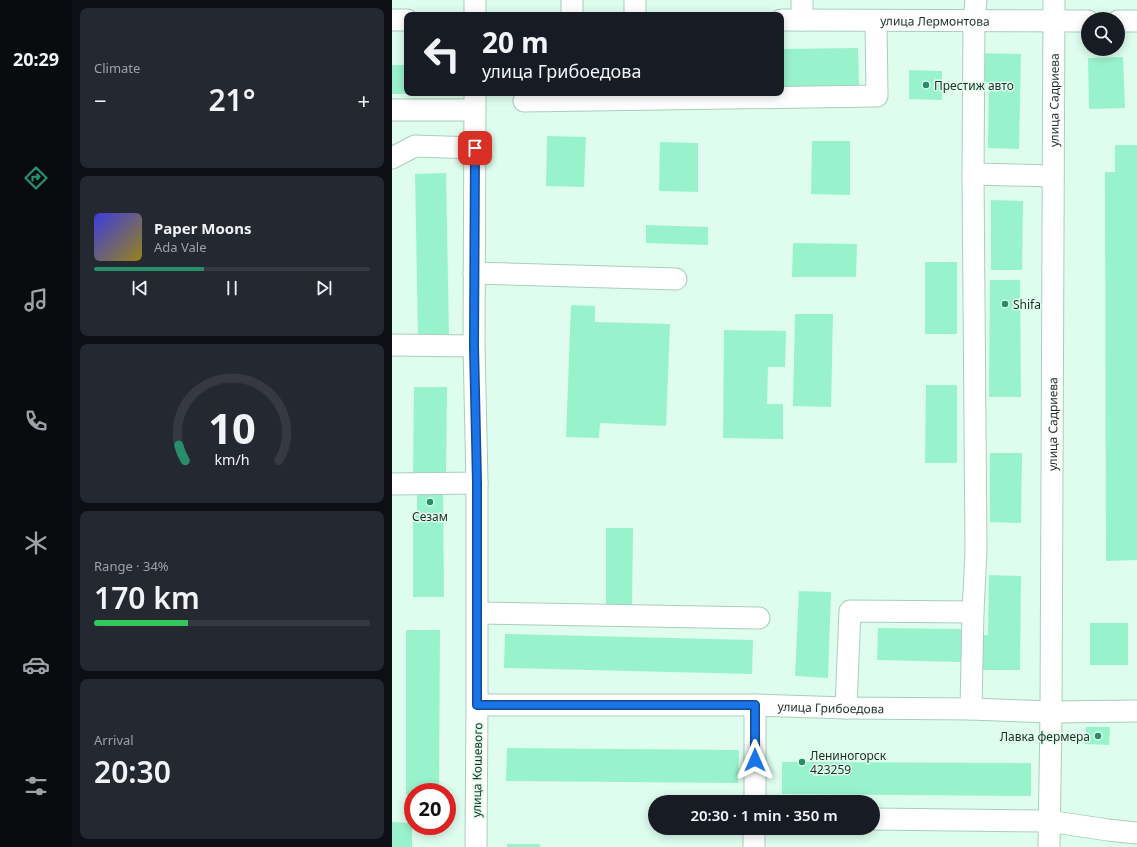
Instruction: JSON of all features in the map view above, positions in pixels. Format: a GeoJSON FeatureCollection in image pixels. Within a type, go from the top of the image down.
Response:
{"type":"FeatureCollection","features":[{"type":"Feature","properties":{"kind":"street"},"geometry":{"type":"LineString","coordinates":[[475,0],[475,12]]}},
{"type":"Feature","properties":{"kind":"street"},"geometry":{"type":"LineString","coordinates":[[572,0],[572,12]]}},
{"type":"Feature","properties":{"kind":"street"},"geometry":{"type":"LineString","coordinates":[[635,0],[635,12]]}},
{"type":"Feature","properties":{"kind":"street"},"geometry":{"type":"LineString","coordinates":[[802,0],[802,20]]}},
{"type":"Feature","properties":{"kind":"street"},"geometry":{"type":"LineString","coordinates":[[971,709],[976,551],[972,174],[974,21],[976,0]]}},
{"type":"Feature","properties":{"kind":"street","name":"улица Садриева"},"geometry":{"type":"LineString","coordinates":[[1049,847],[1048,821],[1051,712],[1054,0]]}},
{"type":"Feature","properties":{"kind":"street"},"geometry":{"type":"LineString","coordinates":[[392,20],[404,20]]}},
{"type":"Feature","properties":{"kind":"street","name":"улица Лермонтова"},"geometry":{"type":"LineString","coordinates":[[784,20],[1081,21]]}},
{"type":"Feature","properties":{"kind":"street"},"geometry":{"type":"LineString","coordinates":[[524,101],[877,96],[876,21]]}},
{"type":"Feature","properties":{"kind":"street"},"geometry":{"type":"LineString","coordinates":[[1125,21],[1137,21]]}},
{"type":"Feature","properties":{"kind":"street"},"geometry":{"type":"LineString","coordinates":[[392,110],[475,101]]}},
{"type":"Feature","properties":{"kind":"street","name":"улица Кошевого"},"geometry":{"type":"LineString","coordinates":[[475,101],[474,346],[477,483],[476,847]]}},
{"type":"Feature","properties":{"kind":"street"},"geometry":{"type":"LineString","coordinates":[[392,158],[415,146],[475,148]]}},
{"type":"Feature","properties":{"kind":"street"},"geometry":{"type":"LineString","coordinates":[[972,174],[1053,176]]}},
{"type":"Feature","properties":{"kind":"street"},"geometry":{"type":"LineString","coordinates":[[474,273],[676,279]]}},
{"type":"Feature","properties":{"kind":"street"},"geometry":{"type":"LineString","coordinates":[[392,346],[474,346]]}},
{"type":"Feature","properties":{"kind":"street"},"geometry":{"type":"LineString","coordinates":[[392,484],[477,483]]}},
{"type":"Feature","properties":{"kind":"street"},"geometry":{"type":"LineString","coordinates":[[846,708],[850,611],[973,612]]}},
{"type":"Feature","properties":{"kind":"street"},"geometry":{"type":"LineString","coordinates":[[477,613],[759,618]]}},
{"type":"Feature","properties":{"kind":"street","name":"улица Грибоедова"},"geometry":{"type":"LineString","coordinates":[[477,705],[755,705],[1051,712],[1137,711]]}},
{"type":"Feature","properties":{"kind":"street"},"geometry":{"type":"LineString","coordinates":[[755,705],[755,795]]}},
{"type":"Feature","properties":{"kind":"street"},"geometry":{"type":"LineString","coordinates":[[880,819],[1048,821],[1137,833]]}},
{"type":"Feature","properties":{"kind":"street"},"geometry":{"type":"LineString","coordinates":[[754,835],[754,847]]}},
{"type":"Feature","properties":{"kind":"building"},"geometry":{"type":"Polygon","coordinates":[[[858,48],[859,86],[784,86],[784,49],[858,48]]]}},
{"type":"Feature","properties":{"kind":"building"},"geometry":{"type":"Polygon","coordinates":[[[976,53],[1021,54],[1019,149],[988,148],[989,83],[976,83],[976,53]]]}},
{"type":"Feature","properties":{"kind":"building"},"geometry":{"type":"Polygon","coordinates":[[[1123,57],[1125,108],[1089,109],[1088,58],[1123,57]]]}},
{"type":"Feature","properties":{"kind":"building"},"geometry":{"type":"Polygon","coordinates":[[[392,65],[404,65],[404,94],[392,94],[392,65]]]}},
{"type":"Feature","properties":{"kind":"building","name":"Престиж авто"},"geometry":{"type":"Polygon","coordinates":[[[909,70],[942,71],[942,100],[909,99],[909,70]]]}},
{"type":"Feature","properties":{"kind":"building"},"geometry":{"type":"Polygon","coordinates":[[[547,136],[586,137],[584,187],[546,186],[547,136]]]}},
{"type":"Feature","properties":{"kind":"building"},"geometry":{"type":"Polygon","coordinates":[[[812,141],[850,141],[850,195],[811,194],[812,141]]]}},
{"type":"Feature","properties":{"kind":"building"},"geometry":{"type":"Polygon","coordinates":[[[660,142],[698,143],[698,192],[659,191],[660,142]]]}},
{"type":"Feature","properties":{"kind":"building"},"geometry":{"type":"Polygon","coordinates":[[[1115,145],[1137,145],[1137,560],[1106,561],[1105,172],[1115,172],[1115,145]]]}},
{"type":"Feature","properties":{"kind":"building"},"geometry":{"type":"Polygon","coordinates":[[[446,173],[449,336],[418,336],[415,174],[446,173]]]}},
{"type":"Feature","properties":{"kind":"building"},"geometry":{"type":"Polygon","coordinates":[[[991,200],[1023,201],[1022,270],[991,270],[991,200]]]}},
{"type":"Feature","properties":{"kind":"building"},"geometry":{"type":"Polygon","coordinates":[[[646,225],[708,227],[708,245],[646,243],[646,225]]]}},
{"type":"Feature","properties":{"kind":"building"},"geometry":{"type":"Polygon","coordinates":[[[793,243],[857,244],[856,277],[792,277],[793,243]]]}},
{"type":"Feature","properties":{"kind":"building"},"geometry":{"type":"Polygon","coordinates":[[[925,262],[957,262],[957,334],[925,334],[925,262]]]}},
{"type":"Feature","properties":{"kind":"building"},"geometry":{"type":"Polygon","coordinates":[[[990,280],[1020,280],[1021,397],[989,397],[990,280]]]}},
{"type":"Feature","properties":{"kind":"building"},"geometry":{"type":"Polygon","coordinates":[[[571,305],[595,306],[595,322],[670,324],[666,426],[600,423],[599,438],[566,437],[571,305]]]}},
{"type":"Feature","properties":{"kind":"building"},"geometry":{"type":"Polygon","coordinates":[[[795,314],[833,314],[831,407],[793,406],[795,314]]]}},
{"type":"Feature","properties":{"kind":"building"},"geometry":{"type":"Polygon","coordinates":[[[724,330],[786,331],[785,367],[768,367],[767,404],[783,404],[783,439],[723,438],[724,330]]]}},
{"type":"Feature","properties":{"kind":"building"},"geometry":{"type":"Polygon","coordinates":[[[926,385],[957,385],[957,463],[925,463],[926,385]]]}},
{"type":"Feature","properties":{"kind":"building"},"geometry":{"type":"Polygon","coordinates":[[[414,387],[447,387],[446,475],[413,475],[414,387]]]}},
{"type":"Feature","properties":{"kind":"building"},"geometry":{"type":"Polygon","coordinates":[[[990,453],[1022,453],[1021,523],[990,522],[990,453]]]}},
{"type":"Feature","properties":{"kind":"building"},"geometry":{"type":"Polygon","coordinates":[[[443,488],[444,597],[413,597],[413,515],[417,515],[417,489],[443,488]]]}},
{"type":"Feature","properties":{"kind":"building"},"geometry":{"type":"Polygon","coordinates":[[[606,528],[633,528],[632,609],[606,609],[606,528]]]}},
{"type":"Feature","properties":{"kind":"building"},"geometry":{"type":"Polygon","coordinates":[[[989,575],[1021,576],[1020,670],[974,670],[975,635],[988,635],[989,575]]]}},
{"type":"Feature","properties":{"kind":"building"},"geometry":{"type":"Polygon","coordinates":[[[799,591],[831,592],[828,678],[795,676],[799,591]]]}},
{"type":"Feature","properties":{"kind":"building"},"geometry":{"type":"Polygon","coordinates":[[[1090,623],[1128,623],[1128,665],[1090,665],[1090,623]]]}},
{"type":"Feature","properties":{"kind":"building"},"geometry":{"type":"Polygon","coordinates":[[[878,628],[961,629],[961,662],[877,660],[878,628]]]}},
{"type":"Feature","properties":{"kind":"building"},"geometry":{"type":"Polygon","coordinates":[[[406,630],[440,630],[439,783],[406,783],[406,630]]]}},
{"type":"Feature","properties":{"kind":"building"},"geometry":{"type":"Polygon","coordinates":[[[505,634],[753,640],[752,674],[504,668],[505,634]]]}},
{"type":"Feature","properties":{"kind":"building","name":"Лавка фермера"},"geometry":{"type":"Polygon","coordinates":[[[1086,727],[1110,727],[1109,745],[1085,744],[1086,727]]]}},
{"type":"Feature","properties":{"kind":"building"},"geometry":{"type":"Polygon","coordinates":[[[507,748],[739,750],[738,783],[506,781],[507,748]]]}},
{"type":"Feature","properties":{"kind":"building"},"geometry":{"type":"Polygon","coordinates":[[[782,762],[1031,763],[1031,796],[782,794],[782,762]]]}},
{"type":"Feature","properties":{"kind":"building"},"geometry":{"type":"Polygon","coordinates":[[[392,822],[404,823],[404,835],[412,835],[412,847],[392,847],[392,822]]]}},
{"type":"Feature","properties":{"kind":"building"},"geometry":{"type":"Polygon","coordinates":[[[507,844],[540,844],[540,847],[507,847],[507,844]]]}},
{"type":"Feature","properties":{"kind":"place","name":"Престиж авто"},"geometry":{"type":"Point","coordinates":[926,85]}},
{"type":"Feature","properties":{"kind":"place","name":"Shifa"},"geometry":{"type":"Point","coordinates":[1005,304]}},
{"type":"Feature","properties":{"kind":"place","name":"Сезам"},"geometry":{"type":"Point","coordinates":[430,502]}},
{"type":"Feature","properties":{"kind":"place","name":"Лавка фермера"},"geometry":{"type":"Point","coordinates":[1098,736]}},
{"type":"Feature","properties":{"kind":"place","name":"Лениногорск 423259"},"geometry":{"type":"Point","coordinates":[802,762]}},
{"type":"Feature","properties":{"kind":"route"},"geometry":{"type":"LineString","coordinates":[[475,148],[474,346],[477,483],[477,705],[755,705],[755,760]]}}]}
